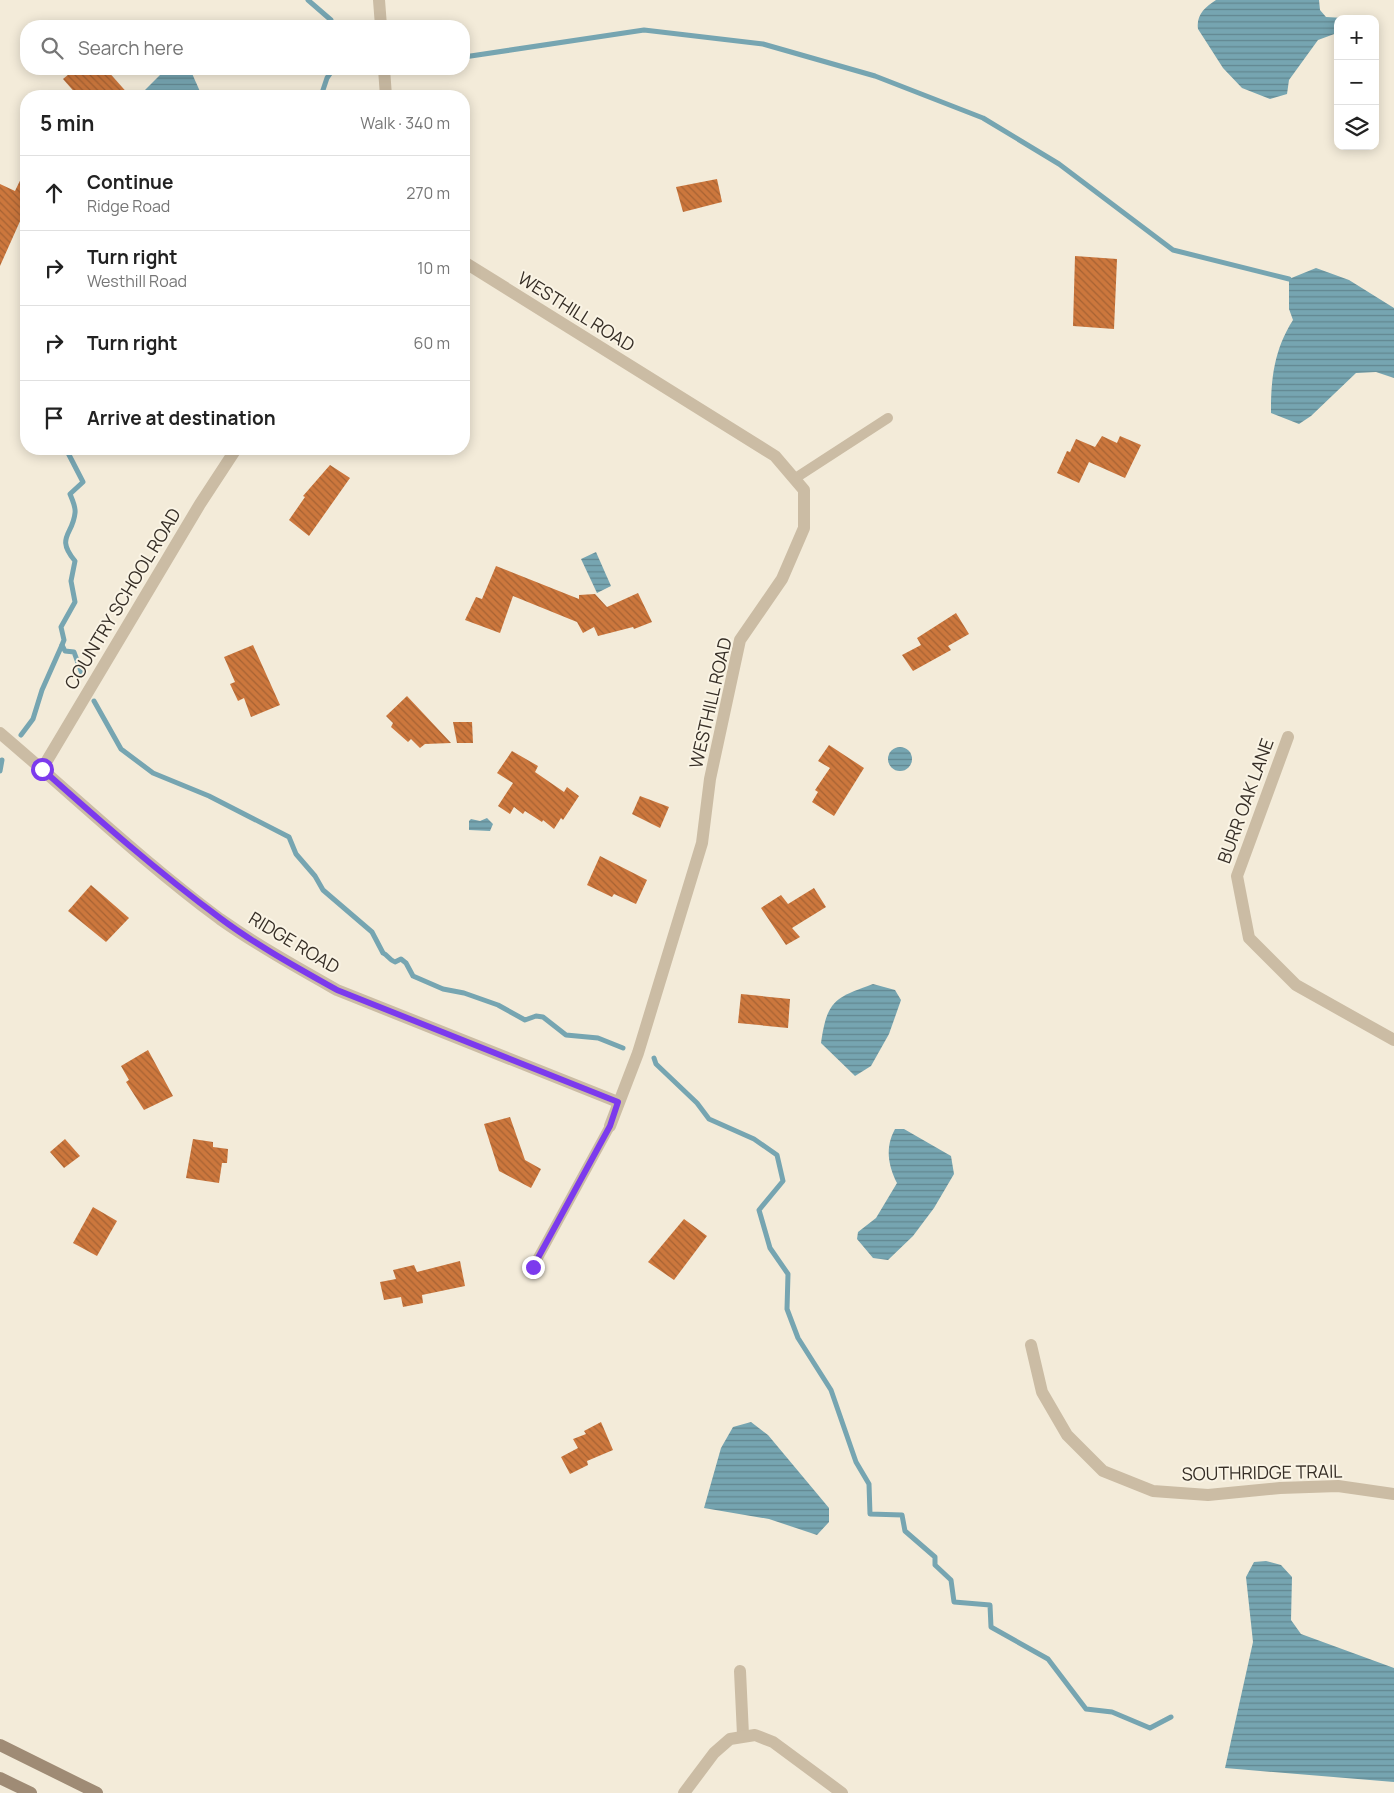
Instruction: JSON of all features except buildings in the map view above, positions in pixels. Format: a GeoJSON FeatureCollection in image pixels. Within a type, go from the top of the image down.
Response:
{"type":"FeatureCollection","features":[{"type":"Feature","properties":{"kind":"street"},"geometry":{"type":"LineString","coordinates":[[379,0],[381,20]]}},
{"type":"Feature","properties":{"kind":"street"},"geometry":{"type":"LineString","coordinates":[[384,75],[386,90]]}},
{"type":"Feature","properties":{"kind":"street","name":"WESTHILL ROAD"},"geometry":{"type":"LineString","coordinates":[[470,266],[775,456],[804,490],[804,528],[782,579],[740,640],[710,779],[702,844],[638,1053],[610,1126]]}},
{"type":"Feature","properties":{"kind":"street","name":"COUNTRY SCHOOL ROAD"},"geometry":{"type":"LineString","coordinates":[[42,769],[200,504],[232,455]]}},
{"type":"Feature","properties":{"kind":"street","name":"RIDGE ROAD"},"geometry":{"type":"LineString","coordinates":[[0,733],[131,848],[222,920],[310,975],[337,990],[618,1102]]}},
{"type":"Feature","properties":{"kind":"street","name":"BURR OAK LANE"},"geometry":{"type":"LineString","coordinates":[[1288,737],[1237,876],[1249,938],[1296,985],[1394,1040]]}},
{"type":"Feature","properties":{"kind":"street","name":"SOUTHRIDGE TRAIL"},"geometry":{"type":"LineString","coordinates":[[1031,1344],[1042,1392],[1067,1435],[1103,1471],[1153,1491],[1208,1495],[1338,1486],[1394,1494]]}},
{"type":"Feature","properties":{"kind":"street"},"geometry":{"type":"LineString","coordinates":[[740,1671],[742,1735]]}},
{"type":"Feature","properties":{"kind":"street"},"geometry":{"type":"LineString","coordinates":[[684,1793],[714,1752],[730,1739],[742,1735],[755,1735],[773,1742],[842,1793]]}},
{"type":"Feature","properties":{"kind":"street"},"geometry":{"type":"LineString","coordinates":[[0,1744],[97,1793]]}},
{"type":"Feature","properties":{"kind":"street"},"geometry":{"type":"LineString","coordinates":[[0,1778],[31,1793]]}},
{"type":"Feature","properties":{"kind":"lane"},"geometry":{"type":"LineString","coordinates":[[794,479],[888,418]]}},
{"type":"Feature","properties":{"kind":"lane"},"geometry":{"type":"LineString","coordinates":[[533,1267],[610,1126]]}},
{"type":"Feature","properties":{"kind":"water"},"geometry":{"type":"Polygon","coordinates":[[[1216,0],[1319,0],[1320,10],[1326,17],[1334,17],[1334,34],[1318,40],[1289,80],[1287,94],[1270,99],[1242,88],[1223,68],[1198,29],[1198,20],[1208,6],[1216,0]]]}},
{"type":"Feature","properties":{"kind":"water"},"geometry":{"type":"Polygon","coordinates":[[[160,75],[193,75],[199,90],[145,90],[160,75]]]}},
{"type":"Feature","properties":{"kind":"water"},"geometry":{"type":"Polygon","coordinates":[[[1316,268],[1349,280],[1394,308],[1394,378],[1376,372],[1356,373],[1311,416],[1299,424],[1271,413],[1273,376],[1278,353],[1293,320],[1289,309],[1289,279],[1316,268]]]}},
{"type":"Feature","properties":{"kind":"water"},"geometry":{"type":"Polygon","coordinates":[[[596,552],[611,586],[597,593],[581,559],[596,552]]]}},
{"type":"Feature","properties":{"kind":"water"},"geometry":{"type":"Polygon","coordinates":[[[900,747],[909,750],[912,759],[909,768],[900,771],[891,768],[888,759],[891,750],[900,747]]]}},
{"type":"Feature","properties":{"kind":"water"},"geometry":{"type":"Polygon","coordinates":[[[487,818],[493,824],[490,831],[469,830],[469,821],[471,819],[480,821],[487,818]]]}},
{"type":"Feature","properties":{"kind":"water"},"geometry":{"type":"Polygon","coordinates":[[[873,984],[895,990],[901,1000],[889,1034],[871,1066],[855,1076],[821,1043],[823,1029],[826,1018],[835,1003],[849,993],[873,984]]]}},
{"type":"Feature","properties":{"kind":"water"},"geometry":{"type":"Polygon","coordinates":[[[895,1129],[904,1129],[951,1156],[954,1174],[934,1208],[913,1236],[888,1260],[873,1258],[857,1239],[858,1232],[876,1218],[897,1183],[891,1170],[889,1156],[890,1142],[895,1129]]]}},
{"type":"Feature","properties":{"kind":"water"},"geometry":{"type":"Polygon","coordinates":[[[751,1422],[768,1435],[829,1508],[829,1522],[817,1535],[769,1519],[704,1508],[721,1448],[733,1427],[751,1422]]]}},
{"type":"Feature","properties":{"kind":"water"},"geometry":{"type":"Polygon","coordinates":[[[1266,1561],[1281,1565],[1292,1577],[1291,1620],[1301,1634],[1394,1668],[1394,1782],[1225,1768],[1253,1642],[1246,1577],[1254,1562],[1266,1561]]]}},
{"type":"Feature","properties":{"kind":"waterway"},"geometry":{"type":"LineString","coordinates":[[308,0],[331,20]]}},
{"type":"Feature","properties":{"kind":"waterway"},"geometry":{"type":"LineString","coordinates":[[470,56],[644,30],[763,44],[875,76],[983,118],[1059,164],[1173,250],[1289,279]]}},
{"type":"Feature","properties":{"kind":"waterway"},"geometry":{"type":"LineString","coordinates":[[323,90],[329,75]]}},
{"type":"Feature","properties":{"kind":"waterway"},"geometry":{"type":"LineString","coordinates":[[69,455],[83,482],[70,494],[75,513],[67,536],[66,546],[75,561],[71,581],[75,602],[61,627],[64,640],[62,645],[65,651],[74,652],[82,674]]}},
{"type":"Feature","properties":{"kind":"waterway"},"geometry":{"type":"LineString","coordinates":[[21,735],[33,719],[42,690],[62,645]]}},
{"type":"Feature","properties":{"kind":"waterway"},"geometry":{"type":"LineString","coordinates":[[94,701],[121,749],[153,773],[209,796],[289,837],[296,854],[315,876],[323,890],[372,932],[383,953],[395,962],[401,959],[406,963],[413,976],[443,989],[464,993],[498,1005],[525,1020],[536,1016],[543,1017],[566,1035],[598,1038],[623,1048]]}},
{"type":"Feature","properties":{"kind":"waterway"},"geometry":{"type":"LineString","coordinates":[[0,771],[2,760]]}},
{"type":"Feature","properties":{"kind":"waterway"},"geometry":{"type":"LineString","coordinates":[[654,1058],[656,1064],[697,1103],[709,1119],[754,1139],[777,1155],[783,1181],[759,1210],[770,1248],[788,1274],[787,1309],[798,1338],[831,1390],[856,1462],[869,1484],[870,1514],[902,1515],[905,1531],[935,1557],[935,1565],[951,1580],[954,1602],[990,1605],[991,1627],[1048,1659],[1086,1709],[1112,1712],[1150,1728],[1171,1717]]}},
{"type":"Feature","properties":{"kind":"route"},"geometry":{"type":"LineString","coordinates":[[42,769],[131,848],[222,920],[310,975],[337,990],[618,1102],[610,1126],[533,1267]]}}]}
